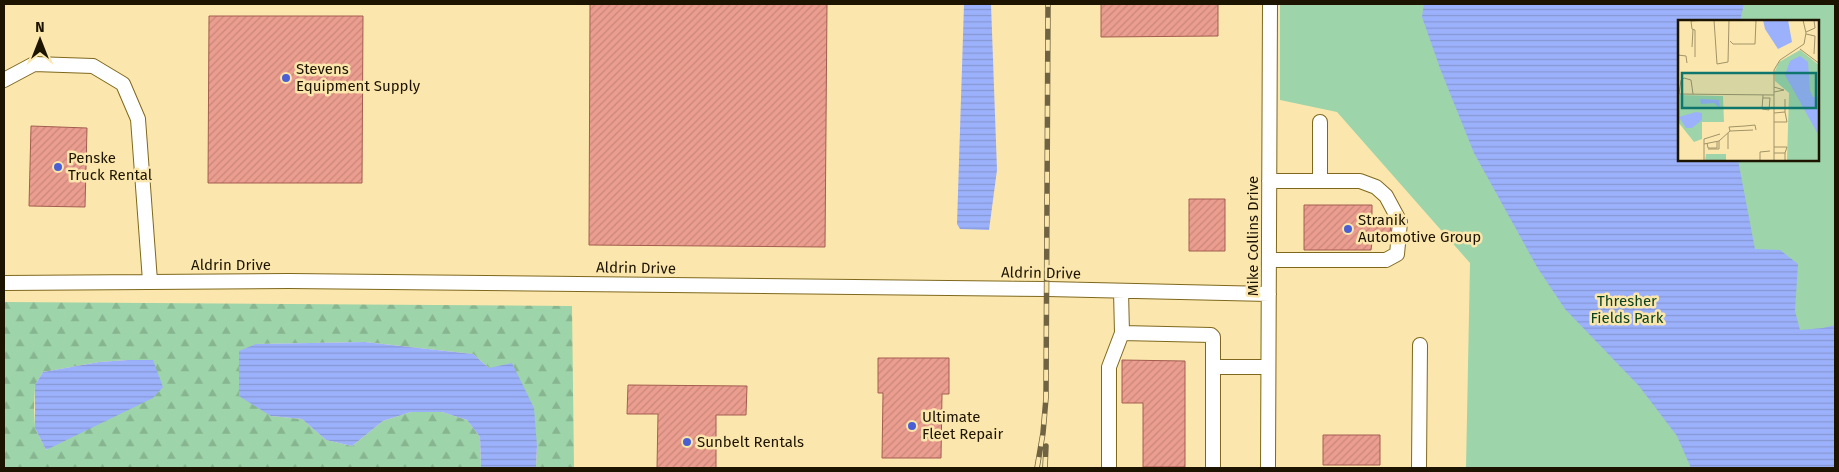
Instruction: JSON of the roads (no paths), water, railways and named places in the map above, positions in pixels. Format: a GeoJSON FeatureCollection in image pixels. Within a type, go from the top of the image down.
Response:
{"type":"FeatureCollection","features":[{"type":"Feature","properties":{"kind":"street","name":"Mike Collins Drive"},"geometry":{"type":"LineString","coordinates":[[1268,468],[1270,4]]}},
{"type":"Feature","properties":{"kind":"street"},"geometry":{"type":"LineString","coordinates":[[4,80],[34,64],[93,66],[123,84],[138,119],[150,281]]}},
{"type":"Feature","properties":{"kind":"street"},"geometry":{"type":"LineString","coordinates":[[1320,122],[1320,181]]}},
{"type":"Feature","properties":{"kind":"street"},"geometry":{"type":"LineString","coordinates":[[1269,181],[1360,181],[1376,186],[1394,209],[1400,222],[1397,254],[1386,260],[1269,260]]}},
{"type":"Feature","properties":{"kind":"street","name":"Aldrin Drive"},"geometry":{"type":"LineString","coordinates":[[4,283],[309,281],[1268,294]]}},
{"type":"Feature","properties":{"kind":"street"},"geometry":{"type":"LineString","coordinates":[[1109,468],[1109,367],[1122,333],[1122,291]]}},
{"type":"Feature","properties":{"kind":"street"},"geometry":{"type":"LineString","coordinates":[[1122,333],[1211,335],[1213,337],[1213,468]]}},
{"type":"Feature","properties":{"kind":"street"},"geometry":{"type":"LineString","coordinates":[[1419,468],[1420,345]]}},
{"type":"Feature","properties":{"kind":"street"},"geometry":{"type":"LineString","coordinates":[[1213,367],[1268,367]]}},
{"type":"Feature","properties":{"kind":"water"},"geometry":{"type":"Polygon","coordinates":[[[964,4],[991,4],[997,170],[989,230],[960,229],[957,224],[964,4]]]}},
{"type":"Feature","properties":{"kind":"water"},"geometry":{"type":"Polygon","coordinates":[[[1424,4],[1744,4],[1740,20],[1678,20],[1678,161],[1738,161],[1755,249],[1780,250],[1798,264],[1795,311],[1800,330],[1835,325],[1835,468],[1691,468],[1677,436],[1639,386],[1565,309],[1537,267],[1474,153],[1441,71],[1422,17],[1424,4]]]}},
{"type":"Feature","properties":{"kind":"water"},"geometry":{"type":"Polygon","coordinates":[[[365,342],[473,354],[489,368],[512,363],[534,408],[537,446],[536,468],[481,468],[480,437],[467,420],[442,412],[411,412],[383,421],[352,446],[326,440],[302,419],[271,416],[239,396],[239,351],[256,344],[365,342]]]}},
{"type":"Feature","properties":{"kind":"water"},"geometry":{"type":"Polygon","coordinates":[[[153,360],[163,387],[153,398],[46,450],[35,428],[35,385],[43,372],[99,362],[153,360]]]}},
{"type":"Feature","properties":{"kind":"railway"},"geometry":{"type":"LineString","coordinates":[[1037,468],[1046,398],[1048,4]]}},
{"type":"Feature","properties":{"kind":"railway"},"geometry":{"type":"LineString","coordinates":[[1045,468],[1046,446]]}},
{"type":"Feature","properties":{"kind":"place","name":"Stevens Equipment Supply"},"geometry":{"type":"Point","coordinates":[286,78]}},
{"type":"Feature","properties":{"kind":"place","name":"Penske Truck Rental"},"geometry":{"type":"Point","coordinates":[58,167]}},
{"type":"Feature","properties":{"kind":"place","name":"Stranik Automotive Group"},"geometry":{"type":"Point","coordinates":[1348,229]}},
{"type":"Feature","properties":{"kind":"place","name":"Ultimate Fleet Repair"},"geometry":{"type":"Point","coordinates":[912,426]}},
{"type":"Feature","properties":{"kind":"place","name":"Sunbelt Rentals"},"geometry":{"type":"Point","coordinates":[687,442]}},
{"type":"Feature","properties":{"kind":"park label","name":"Thresher Fields Park"},"geometry":{"type":"Point","coordinates":[1627,310]}}]}
